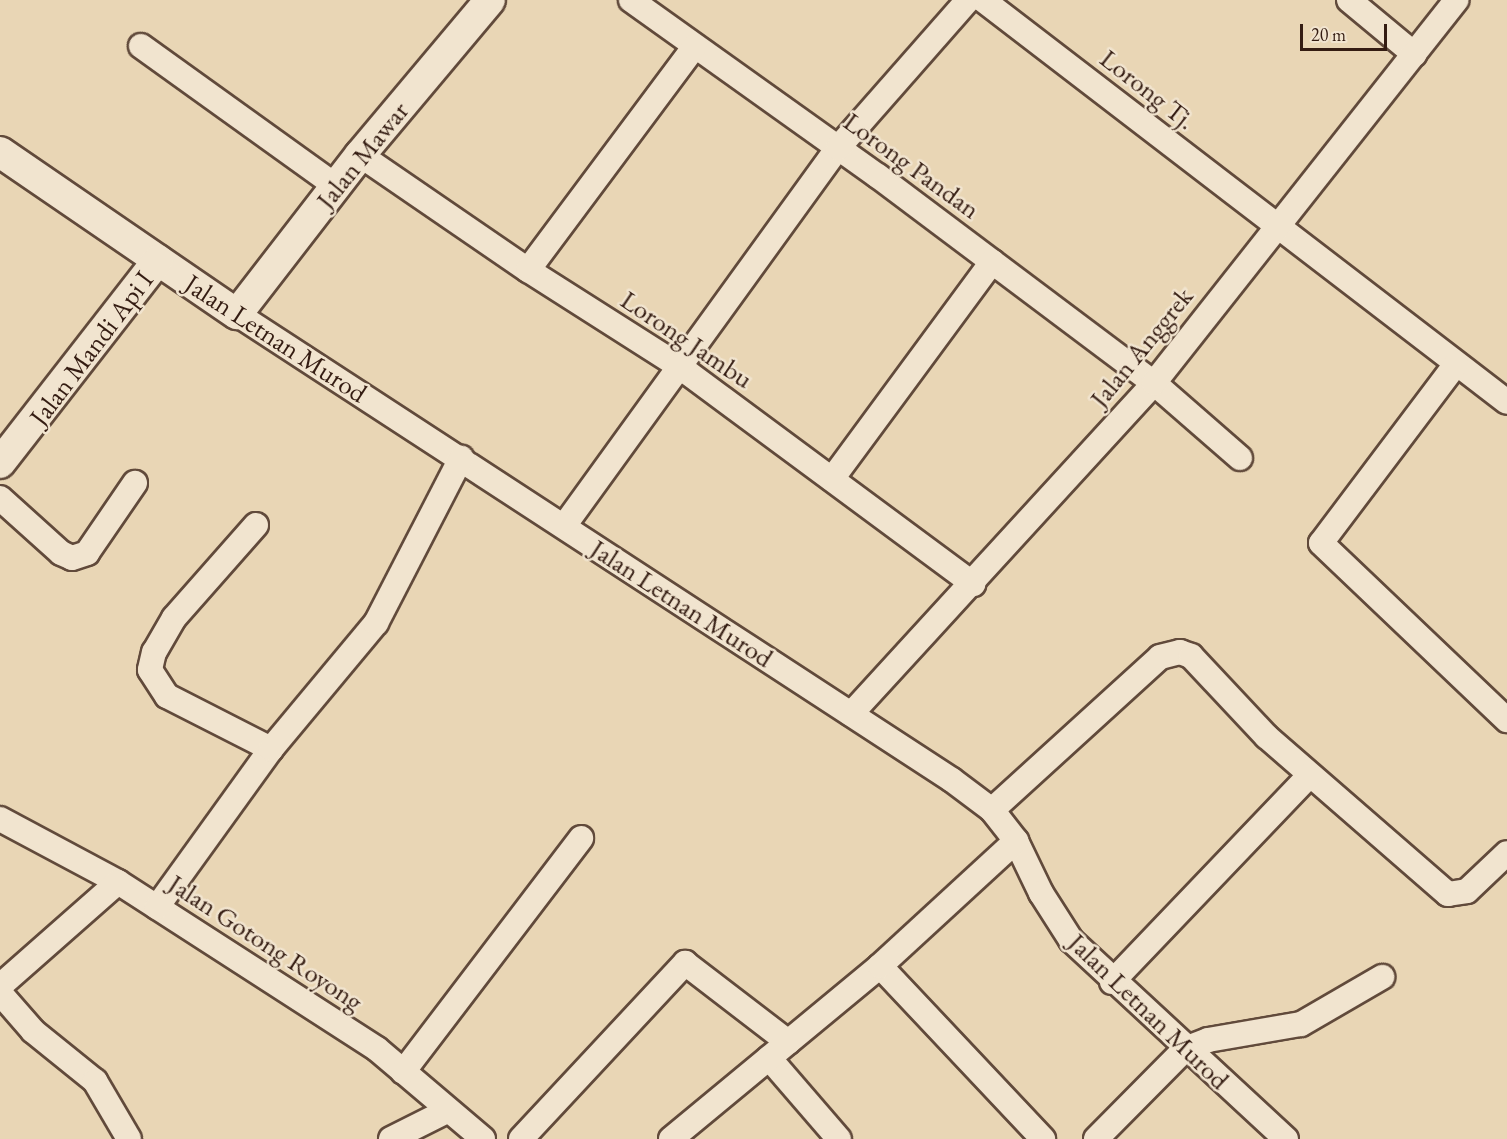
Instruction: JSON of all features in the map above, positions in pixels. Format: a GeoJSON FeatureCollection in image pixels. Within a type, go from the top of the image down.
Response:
{"type":"FeatureCollection","features":[{"type":"Feature","properties":{"kind":"street","name":"Jalan Mawar"},"geometry":{"type":"LineString","coordinates":[[237,314],[360,155],[490,0]]}},
{"type":"Feature","properties":{"kind":"street","name":"Lorong Pandan"},"geometry":{"type":"LineString","coordinates":[[631,0],[992,261],[1154,383],[1240,458]]}},
{"type":"Feature","properties":{"kind":"street"},"geometry":{"type":"LineString","coordinates":[[564,526],[838,148],[968,0]]}},
{"type":"Feature","properties":{"kind":"street","name":"Lorong Tj."},"geometry":{"type":"LineString","coordinates":[[983,0],[1507,402]]}},
{"type":"Feature","properties":{"kind":"street"},"geometry":{"type":"LineString","coordinates":[[1349,0],[1414,54]]}},
{"type":"Feature","properties":{"kind":"street","name":"Jalan Anggrek"},"geometry":{"type":"LineString","coordinates":[[851,714],[973,584],[1154,383],[1456,0]]}},
{"type":"Feature","properties":{"kind":"street"},"geometry":{"type":"LineString","coordinates":[[141,46],[336,186]]}},
{"type":"Feature","properties":{"kind":"street"},"geometry":{"type":"LineString","coordinates":[[528,270],[695,46]]}},
{"type":"Feature","properties":{"kind":"street","name":"Jalan Letnan Murod"},"geometry":{"type":"LineString","coordinates":[[0,152],[237,314],[851,714],[992,810],[1016,841],[1041,893],[1071,940],[1112,982],[1286,1139]]}},
{"type":"Feature","properties":{"kind":"street","name":"Lorong Jambu"},"geometry":{"type":"LineString","coordinates":[[360,155],[528,270],[680,367],[973,584]]}},
{"type":"Feature","properties":{"kind":"street","name":"Jalan Mandi Api I"},"geometry":{"type":"LineString","coordinates":[[3,455],[158,260]]}},
{"type":"Feature","properties":{"kind":"street"},"geometry":{"type":"LineString","coordinates":[[832,479],[992,261]]}},
{"type":"Feature","properties":{"kind":"street"},"geometry":{"type":"LineString","coordinates":[[1456,364],[1321,543],[1507,720]]}},
{"type":"Feature","properties":{"kind":"street"},"geometry":{"type":"LineString","coordinates":[[157,907],[271,749],[376,623],[461,458]]}},
{"type":"Feature","properties":{"kind":"street"},"geometry":{"type":"LineString","coordinates":[[0,498],[61,553],[72,558],[87,553],[135,483]]}},
{"type":"Feature","properties":{"kind":"street"},"geometry":{"type":"LineString","coordinates":[[256,525],[174,618],[154,652],[150,670],[167,696],[271,749]]}},
{"type":"Feature","properties":{"kind":"street"},"geometry":{"type":"LineString","coordinates":[[992,810],[1160,657],[1171,653],[1191,656],[1266,736],[1448,894],[1467,891],[1507,853]]}},
{"type":"Feature","properties":{"kind":"street"},"geometry":{"type":"LineString","coordinates":[[1112,982],[1310,775]]}},
{"type":"Feature","properties":{"kind":"street","name":"Jalan Gotong Royong"},"geometry":{"type":"LineString","coordinates":[[0,819],[118,882],[377,1049],[447,1111],[483,1139]]}},
{"type":"Feature","properties":{"kind":"street"},"geometry":{"type":"LineString","coordinates":[[403,1072],[581,838]]}},
{"type":"Feature","properties":{"kind":"street"},"geometry":{"type":"LineString","coordinates":[[671,1139],[880,966],[1016,841]]}},
{"type":"Feature","properties":{"kind":"street"},"geometry":{"type":"LineString","coordinates":[[0,986],[118,882]]}},
{"type":"Feature","properties":{"kind":"street"},"geometry":{"type":"LineString","coordinates":[[521,1139],[685,963],[789,1042]]}},
{"type":"Feature","properties":{"kind":"street"},"geometry":{"type":"LineString","coordinates":[[880,966],[1043,1139]]}},
{"type":"Feature","properties":{"kind":"street"},"geometry":{"type":"LineString","coordinates":[[1096,1139],[1185,1049],[1208,1040],[1301,1024],[1382,977]]}},
{"type":"Feature","properties":{"kind":"street"},"geometry":{"type":"LineString","coordinates":[[0,993],[33,1031],[95,1081],[129,1139]]}},
{"type":"Feature","properties":{"kind":"street"},"geometry":{"type":"LineString","coordinates":[[770,1058],[839,1139]]}},
{"type":"Feature","properties":{"kind":"street"},"geometry":{"type":"LineString","coordinates":[[391,1139],[447,1111]]}}]}
